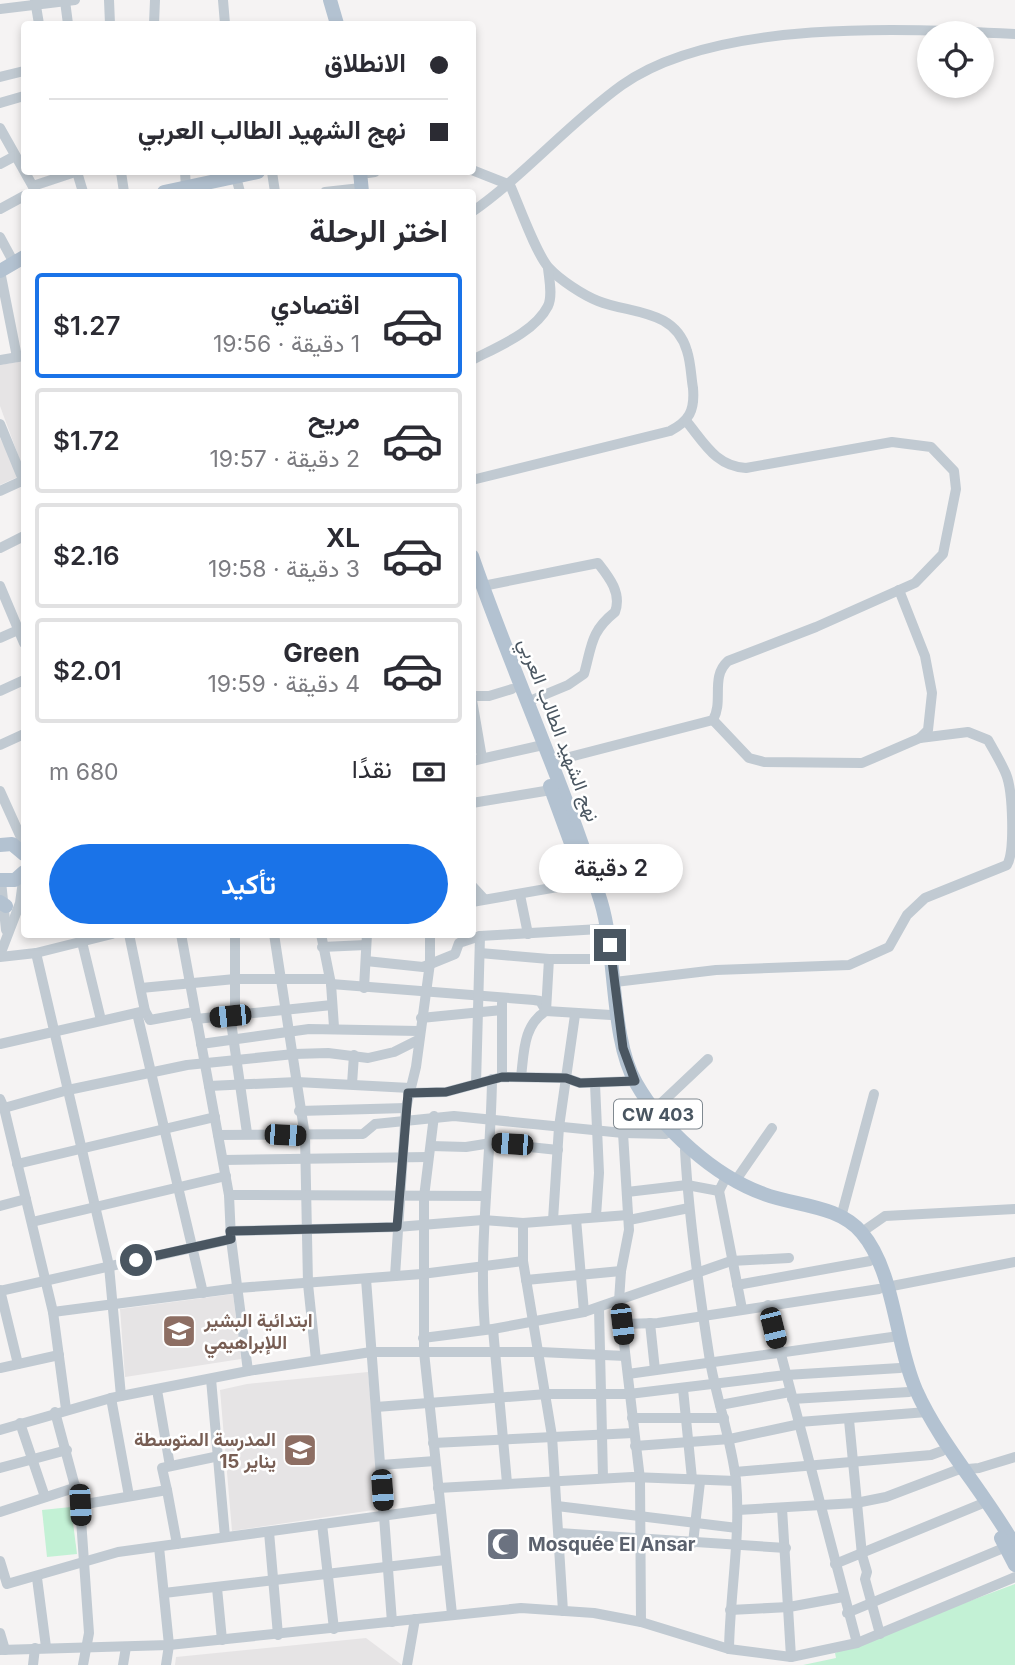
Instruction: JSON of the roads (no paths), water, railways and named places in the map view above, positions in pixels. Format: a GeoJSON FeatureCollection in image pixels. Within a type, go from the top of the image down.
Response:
{"type":"FeatureCollection","features":[{"type":"Feature","properties":{"kind":"main road"},"geometry":{"type":"LineString","coordinates":[[322,0],[327,21]]}},
{"type":"Feature","properties":{"kind":"main road"},"geometry":{"type":"LineString","coordinates":[[330,0],[336,21]]}},
{"type":"Feature","properties":{"kind":"main road"},"geometry":{"type":"LineString","coordinates":[[185,189],[241,175]]}},
{"type":"Feature","properties":{"kind":"main road"},"geometry":{"type":"LineString","coordinates":[[0,271],[19,260]]}},
{"type":"Feature","properties":{"kind":"main road","name":"نهج الشهيد الطالب العربي"},"geometry":{"type":"LineString","coordinates":[[476,586],[527,702],[551,790],[586,882],[600,929],[606,959],[614,1050],[631,1082],[666,1134],[709,1165]]}},
{"type":"Feature","properties":{"kind":"main road","name":"نهج الشهيد الطالب العربي"},"geometry":{"type":"LineString","coordinates":[[476,587],[512,689],[539,746],[550,762],[602,906],[623,1048],[631,1082],[654,1110],[727,1183],[759,1199],[841,1217],[862,1232],[870,1243],[895,1337],[900,1368],[909,1392],[1012,1544],[1015,1565]]}},
{"type":"Feature","properties":{"kind":"main road"},"geometry":{"type":"LineString","coordinates":[[1,880],[15,880],[21,875]]}},
{"type":"Feature","properties":{"kind":"main road","name":"نهج الشهيد الطالب العربي"},"geometry":{"type":"LineString","coordinates":[[801,1207],[849,1230],[870,1261],[883,1288]]}},
{"type":"Feature","properties":{"kind":"main road","name":"نهج الشهيد الطالب العربي"},"geometry":{"type":"LineString","coordinates":[[895,1337],[923,1413],[942,1451],[962,1470],[981,1504],[1012,1544]]}},
{"type":"Feature","properties":{"kind":"street"},"geometry":{"type":"LineString","coordinates":[[0,9],[35,2],[75,0]]}},
{"type":"Feature","properties":{"kind":"street"},"geometry":{"type":"LineString","coordinates":[[107,21],[109,0]]}},
{"type":"Feature","properties":{"kind":"street"},"geometry":{"type":"LineString","coordinates":[[154,21],[155,0]]}},
{"type":"Feature","properties":{"kind":"street"},"geometry":{"type":"LineString","coordinates":[[223,0],[225,21]]}},
{"type":"Feature","properties":{"kind":"street"},"geometry":{"type":"LineString","coordinates":[[65,1],[68,21]]}},
{"type":"Feature","properties":{"kind":"street"},"geometry":{"type":"LineString","coordinates":[[35,2],[38,21]]}},
{"type":"Feature","properties":{"kind":"street"},"geometry":{"type":"LineString","coordinates":[[476,209],[510,185],[624,83],[650,68],[699,50],[743,40],[796,35],[905,31],[1015,34]]}},
{"type":"Feature","properties":{"kind":"street"},"geometry":{"type":"LineString","coordinates":[[0,77],[21,72]]}},
{"type":"Feature","properties":{"kind":"street"},"geometry":{"type":"LineString","coordinates":[[0,103],[21,97]]}},
{"type":"Feature","properties":{"kind":"street"},"geometry":{"type":"LineString","coordinates":[[0,128],[19,158],[0,164]]}},
{"type":"Feature","properties":{"kind":"street"},"geometry":{"type":"LineString","coordinates":[[476,172],[510,185],[548,268],[548,306],[513,338],[476,358]]}},
{"type":"Feature","properties":{"kind":"street"},"geometry":{"type":"LineString","coordinates":[[39,189],[69,175]]}},
{"type":"Feature","properties":{"kind":"street"},"geometry":{"type":"LineString","coordinates":[[0,209],[21,198]]}},
{"type":"Feature","properties":{"kind":"street"},"geometry":{"type":"LineString","coordinates":[[0,237],[19,260]]}},
{"type":"Feature","properties":{"kind":"street"},"geometry":{"type":"LineString","coordinates":[[476,479],[670,431],[687,422],[692,413],[693,392],[687,350],[680,335],[654,315],[597,301],[548,268]]}},
{"type":"Feature","properties":{"kind":"street"},"geometry":{"type":"LineString","coordinates":[[0,271],[21,356],[0,360]]}},
{"type":"Feature","properties":{"kind":"street"},"geometry":{"type":"LineString","coordinates":[[550,762],[713,720],[718,712],[719,673],[728,661],[816,627],[915,583],[943,554],[956,489],[954,471],[931,447],[892,442],[746,468],[730,467],[718,460],[687,422]]}},
{"type":"Feature","properties":{"kind":"street"},"geometry":{"type":"LineString","coordinates":[[0,424],[21,474]]}},
{"type":"Feature","properties":{"kind":"street"},"geometry":{"type":"LineString","coordinates":[[0,491],[21,482]]}},
{"type":"Feature","properties":{"kind":"street"},"geometry":{"type":"LineString","coordinates":[[0,548],[21,538]]}},
{"type":"Feature","properties":{"kind":"street"},"geometry":{"type":"LineString","coordinates":[[476,584],[598,563],[610,578],[617,597],[615,612],[601,623],[591,641],[584,674],[568,685],[527,702]]}},
{"type":"Feature","properties":{"kind":"street"},"geometry":{"type":"LineString","coordinates":[[0,586],[21,636]]}},
{"type":"Feature","properties":{"kind":"street"},"geometry":{"type":"LineString","coordinates":[[899,590],[925,656],[932,693],[928,730],[920,738]]}},
{"type":"Feature","properties":{"kind":"street"},"geometry":{"type":"LineString","coordinates":[[0,638],[18,630]]}},
{"type":"Feature","properties":{"kind":"street"},"geometry":{"type":"LineString","coordinates":[[0,691],[21,681]]}},
{"type":"Feature","properties":{"kind":"street"},"geometry":{"type":"LineString","coordinates":[[476,698],[512,689]]}},
{"type":"Feature","properties":{"kind":"street"},"geometry":{"type":"LineString","coordinates":[[615,982],[716,970],[849,965],[867,960],[889,947],[907,915],[925,898],[1007,865],[1014,857],[1007,777],[988,740],[968,732],[920,738],[862,763],[764,762],[749,758],[713,720]]}},
{"type":"Feature","properties":{"kind":"street"},"geometry":{"type":"LineString","coordinates":[[0,745],[21,735]]}},
{"type":"Feature","properties":{"kind":"street"},"geometry":{"type":"LineString","coordinates":[[477,759],[539,746]]}},
{"type":"Feature","properties":{"kind":"street"},"geometry":{"type":"LineString","coordinates":[[476,802],[551,790]]}},
{"type":"Feature","properties":{"kind":"street"},"geometry":{"type":"LineString","coordinates":[[0,791],[17,845]]}},
{"type":"Feature","properties":{"kind":"street"},"geometry":{"type":"LineString","coordinates":[[1,880],[2,948]]}},
{"type":"Feature","properties":{"kind":"street"},"geometry":{"type":"LineString","coordinates":[[478,901],[586,882]]}},
{"type":"Feature","properties":{"kind":"street"},"geometry":{"type":"LineString","coordinates":[[520,895],[528,934]]}},
{"type":"Feature","properties":{"kind":"street"},"geometry":{"type":"LineString","coordinates":[[2,948],[21,896]]}},
{"type":"Feature","properties":{"kind":"street"},"geometry":{"type":"LineString","coordinates":[[476,937],[600,929]]}},
{"type":"Feature","properties":{"kind":"street"},"geometry":{"type":"LineString","coordinates":[[476,1084],[480,936]]}},
{"type":"Feature","properties":{"kind":"street"},"geometry":{"type":"LineString","coordinates":[[2,948],[36,953],[97,938]]}},
{"type":"Feature","properties":{"kind":"street"},"geometry":{"type":"LineString","coordinates":[[130,938],[141,988],[141,1012],[150,1072],[203,1293]]}},
{"type":"Feature","properties":{"kind":"street"},"geometry":{"type":"LineString","coordinates":[[182,938],[229,1195],[231,1235],[248,1371]]}},
{"type":"Feature","properties":{"kind":"street"},"geometry":{"type":"LineString","coordinates":[[235,938],[235,1010],[230,1016],[247,1133]]}},
{"type":"Feature","properties":{"kind":"street"},"geometry":{"type":"LineString","coordinates":[[275,938],[304,1136],[308,1284],[316,1360]]}},
{"type":"Feature","properties":{"kind":"street"},"geometry":{"type":"LineString","coordinates":[[321,938],[330,982],[334,1027]]}},
{"type":"Feature","properties":{"kind":"street"},"geometry":{"type":"LineString","coordinates":[[395,1276],[406,1108],[430,963],[430,938]]}},
{"type":"Feature","properties":{"kind":"street"},"geometry":{"type":"LineString","coordinates":[[366,961],[422,967],[455,954],[459,943],[474,938]]}},
{"type":"Feature","properties":{"kind":"street"},"geometry":{"type":"LineString","coordinates":[[323,947],[366,940],[364,988]]}},
{"type":"Feature","properties":{"kind":"street"},"geometry":{"type":"LineString","coordinates":[[82,942],[101,1020]]}},
{"type":"Feature","properties":{"kind":"street"},"geometry":{"type":"LineString","coordinates":[[36,953],[109,1266],[116,1397],[129,1496]]}},
{"type":"Feature","properties":{"kind":"street"},"geometry":{"type":"LineString","coordinates":[[480,953],[549,959],[606,959]]}},
{"type":"Feature","properties":{"kind":"street"},"geometry":{"type":"LineString","coordinates":[[546,1011],[549,959]]}},
{"type":"Feature","properties":{"kind":"street"},"geometry":{"type":"LineString","coordinates":[[141,988],[235,979],[330,982],[364,988],[480,996],[502,1005]]}},
{"type":"Feature","properties":{"kind":"street"},"geometry":{"type":"LineString","coordinates":[[421,1018],[480,1013],[502,1005],[540,1001],[546,1011]]}},
{"type":"Feature","properties":{"kind":"street"},"geometry":{"type":"LineString","coordinates":[[141,1012],[151,1021],[195,1015],[230,1016],[332,1005]]}},
{"type":"Feature","properties":{"kind":"street"},"geometry":{"type":"LineString","coordinates":[[502,1005],[483,1220],[482,1266],[489,1329],[496,1352],[507,1483]]}},
{"type":"Feature","properties":{"kind":"street"},"geometry":{"type":"LineString","coordinates":[[521,1077],[527,1036],[537,1017],[546,1011],[575,1015],[611,1015]]}},
{"type":"Feature","properties":{"kind":"street"},"geometry":{"type":"LineString","coordinates":[[0,1044],[141,1012]]}},
{"type":"Feature","properties":{"kind":"street"},"geometry":{"type":"LineString","coordinates":[[553,1220],[559,1127],[575,1015]]}},
{"type":"Feature","properties":{"kind":"street"},"geometry":{"type":"LineString","coordinates":[[201,1044],[334,1027],[418,1035]]}},
{"type":"Feature","properties":{"kind":"street"},"geometry":{"type":"LineString","coordinates":[[83,1665],[89,1633],[80,1505],[60,1411],[59,1356],[53,1312],[17,1164],[6,1143],[2,1103],[150,1072],[205,1064],[294,1055],[354,1055],[368,1058],[394,1052],[418,1035]]}},
{"type":"Feature","properties":{"kind":"street"},"geometry":{"type":"LineString","coordinates":[[352,1084],[354,1055]]}},
{"type":"Feature","properties":{"kind":"street"},"geometry":{"type":"LineString","coordinates":[[654,1110],[708,1059]]}},
{"type":"Feature","properties":{"kind":"street"},"geometry":{"type":"LineString","coordinates":[[209,1086],[297,1082],[446,1092],[497,1078],[566,1078],[595,1084],[631,1082]]}},
{"type":"Feature","properties":{"kind":"street"},"geometry":{"type":"LineString","coordinates":[[595,1084],[598,1130],[596,1216]]}},
{"type":"Feature","properties":{"kind":"street"},"geometry":{"type":"LineString","coordinates":[[841,1217],[874,1094]]}},
{"type":"Feature","properties":{"kind":"street"},"geometry":{"type":"LineString","coordinates":[[299,1111],[406,1108]]}},
{"type":"Feature","properties":{"kind":"street"},"geometry":{"type":"LineString","coordinates":[[434,1116],[424,1197],[423,1338],[452,1614]]}},
{"type":"Feature","properties":{"kind":"street"},"geometry":{"type":"LineString","coordinates":[[218,1135],[363,1134],[375,1124],[405,1123],[434,1116],[492,1118],[623,1133],[666,1134]]}},
{"type":"Feature","properties":{"kind":"street"},"geometry":{"type":"LineString","coordinates":[[17,1164],[215,1117]]}},
{"type":"Feature","properties":{"kind":"street"},"geometry":{"type":"LineString","coordinates":[[742,1309],[732,1261],[727,1183],[772,1128]]}},
{"type":"Feature","properties":{"kind":"street"},"geometry":{"type":"LineString","coordinates":[[623,1133],[629,1217],[619,1301],[640,1479],[641,1622]]}},
{"type":"Feature","properties":{"kind":"street"},"geometry":{"type":"LineString","coordinates":[[223,1160],[403,1156],[491,1143],[558,1150]]}},
{"type":"Feature","properties":{"kind":"street"},"geometry":{"type":"LineString","coordinates":[[685,1150],[696,1273],[705,1315],[710,1361],[730,1439],[738,1510],[729,1650]]}},
{"type":"Feature","properties":{"kind":"street"},"geometry":{"type":"LineString","coordinates":[[32,1222],[226,1176]]}},
{"type":"Feature","properties":{"kind":"street"},"geometry":{"type":"LineString","coordinates":[[627,1192],[727,1183]]}},
{"type":"Feature","properties":{"kind":"street"},"geometry":{"type":"LineString","coordinates":[[229,1195],[486,1196]]}},
{"type":"Feature","properties":{"kind":"street"},"geometry":{"type":"LineString","coordinates":[[0,1206],[26,1199]]}},
{"type":"Feature","properties":{"kind":"street"},"geometry":{"type":"LineString","coordinates":[[18,1364],[0,1291],[231,1235],[483,1220],[523,1223],[596,1216],[629,1217],[689,1208]]}},
{"type":"Feature","properties":{"kind":"street"},"geometry":{"type":"LineString","coordinates":[[862,1232],[885,1216],[1015,1209]]}},
{"type":"Feature","properties":{"kind":"street"},"geometry":{"type":"LineString","coordinates":[[576,1219],[584,1312]]}},
{"type":"Feature","properties":{"kind":"street"},"geometry":{"type":"LineString","coordinates":[[523,1223],[523,1261],[552,1436],[563,1611]]}},
{"type":"Feature","properties":{"kind":"street"},"geometry":{"type":"LineString","coordinates":[[423,1338],[584,1312],[732,1261],[789,1258]]}},
{"type":"Feature","properties":{"kind":"street"},"geometry":{"type":"LineString","coordinates":[[53,1312],[113,1307],[238,1288],[422,1274],[523,1261]]}},
{"type":"Feature","properties":{"kind":"street"},"geometry":{"type":"LineString","coordinates":[[737,1285],[870,1261]]}},
{"type":"Feature","properties":{"kind":"street"},"geometry":{"type":"LineString","coordinates":[[622,1324],[650,1323],[883,1288],[1015,1262]]}},
{"type":"Feature","properties":{"kind":"street"},"geometry":{"type":"LineString","coordinates":[[526,1280],[621,1271]]}},
{"type":"Feature","properties":{"kind":"street"},"geometry":{"type":"LineString","coordinates":[[366,1279],[392,1622]]}},
{"type":"Feature","properties":{"kind":"street"},"geometry":{"type":"LineString","coordinates":[[768,1305],[847,1614],[857,1643]]}},
{"type":"Feature","properties":{"kind":"street"},"geometry":{"type":"LineString","coordinates":[[599,1308],[602,1354],[598,1357],[603,1478]]}},
{"type":"Feature","properties":{"kind":"street"},"geometry":{"type":"LineString","coordinates":[[650,1323],[655,1370]]}},
{"type":"Feature","properties":{"kind":"street"},"geometry":{"type":"LineString","coordinates":[[628,1374],[895,1337]]}},
{"type":"Feature","properties":{"kind":"street"},"geometry":{"type":"LineString","coordinates":[[0,1430],[116,1397],[248,1371],[371,1352],[540,1352],[625,1356]]}},
{"type":"Feature","properties":{"kind":"street"},"geometry":{"type":"LineString","coordinates":[[0,1368],[59,1356]]}},
{"type":"Feature","properties":{"kind":"street"},"geometry":{"type":"LineString","coordinates":[[376,1407],[547,1394],[629,1395],[786,1375],[900,1368]]}},
{"type":"Feature","properties":{"kind":"street"},"geometry":{"type":"LineString","coordinates":[[211,1379],[225,1538]]}},
{"type":"Feature","properties":{"kind":"street"},"geometry":{"type":"LineString","coordinates":[[683,1388],[685,1418],[696,1480],[694,1543]]}},
{"type":"Feature","properties":{"kind":"street"},"geometry":{"type":"LineString","coordinates":[[157,1390],[170,1466]]}},
{"type":"Feature","properties":{"kind":"street"},"geometry":{"type":"LineString","coordinates":[[720,1405],[791,1396],[909,1392]]}},
{"type":"Feature","properties":{"kind":"street"},"geometry":{"type":"LineString","coordinates":[[635,1446],[730,1439],[800,1423],[923,1413]]}},
{"type":"Feature","properties":{"kind":"street"},"geometry":{"type":"LineString","coordinates":[[632,1418],[724,1418]]}},
{"type":"Feature","properties":{"kind":"street"},"geometry":{"type":"LineString","coordinates":[[849,1420],[862,1555],[871,1604],[880,1634]]}},
{"type":"Feature","properties":{"kind":"street"},"geometry":{"type":"LineString","coordinates":[[20,1423],[45,1497]]}},
{"type":"Feature","properties":{"kind":"street"},"geometry":{"type":"LineString","coordinates":[[433,1443],[633,1433]]}},
{"type":"Feature","properties":{"kind":"street"},"geometry":{"type":"LineString","coordinates":[[0,1468],[67,1450]]}},
{"type":"Feature","properties":{"kind":"street"},"geometry":{"type":"LineString","coordinates":[[438,1488],[603,1478],[696,1480],[809,1463],[931,1455],[942,1451]]}},
{"type":"Feature","properties":{"kind":"street"},"geometry":{"type":"LineString","coordinates":[[177,1544],[162,1468],[219,1456]]}},
{"type":"Feature","properties":{"kind":"street"},"geometry":{"type":"LineString","coordinates":[[738,1510],[856,1503],[886,1497],[962,1470],[1015,1457]]}},
{"type":"Feature","properties":{"kind":"street"},"geometry":{"type":"LineString","coordinates":[[381,1465],[435,1461]]}},
{"type":"Feature","properties":{"kind":"street"},"geometry":{"type":"LineString","coordinates":[[0,1512],[77,1487]]}},
{"type":"Feature","properties":{"kind":"street"},"geometry":{"type":"LineString","coordinates":[[80,1505],[167,1490]]}},
{"type":"Feature","properties":{"kind":"street"},"geometry":{"type":"LineString","coordinates":[[835,1564],[981,1504]]}},
{"type":"Feature","properties":{"kind":"street"},"geometry":{"type":"LineString","coordinates":[[557,1506],[737,1528]]}},
{"type":"Feature","properties":{"kind":"street"},"geometry":{"type":"LineString","coordinates":[[0,1561],[8,1584],[37,1578],[83,1560],[177,1544],[440,1508]]}},
{"type":"Feature","properties":{"kind":"street"},"geometry":{"type":"LineString","coordinates":[[782,1508],[791,1657]]}},
{"type":"Feature","properties":{"kind":"street"},"geometry":{"type":"LineString","coordinates":[[322,1524],[334,1629]]}},
{"type":"Feature","properties":{"kind":"street"},"geometry":{"type":"LineString","coordinates":[[269,1532],[278,1635]]}},
{"type":"Feature","properties":{"kind":"street"},"geometry":{"type":"LineString","coordinates":[[559,1533],[786,1548]]}},
{"type":"Feature","properties":{"kind":"street"},"geometry":{"type":"LineString","coordinates":[[847,1614],[1012,1544]]}},
{"type":"Feature","properties":{"kind":"street"},"geometry":{"type":"LineString","coordinates":[[159,1547],[169,1645],[166,1665]]}},
{"type":"Feature","properties":{"kind":"street"},"geometry":{"type":"LineString","coordinates":[[164,1593],[446,1560]]}},
{"type":"Feature","properties":{"kind":"street"},"geometry":{"type":"LineString","coordinates":[[0,1633],[3,1650],[169,1645],[521,1608],[641,1622],[729,1650],[791,1657],[857,1643],[1015,1577]]}},
{"type":"Feature","properties":{"kind":"street"},"geometry":{"type":"LineString","coordinates":[[33,1665],[41,1648],[37,1578]]}},
{"type":"Feature","properties":{"kind":"street"},"geometry":{"type":"LineString","coordinates":[[217,1588],[222,1640]]}},
{"type":"Feature","properties":{"kind":"street"},"geometry":{"type":"LineString","coordinates":[[730,1610],[789,1607],[843,1597]]}},
{"type":"Feature","properties":{"kind":"street"},"geometry":{"type":"LineString","coordinates":[[407,1665],[415,1619]]}},
{"type":"Feature","properties":{"kind":"street"},"geometry":{"type":"LineString","coordinates":[[123,1665],[126,1647]]}},
{"type":"Feature","properties":{"kind":"place","name":"ابتدائية البشير اللإبراهيمي"},"geometry":{"type":"Point","coordinates":[179,1331]}},
{"type":"Feature","properties":{"kind":"place","name":"المدرسة المتوسطة 15 يناير"},"geometry":{"type":"Point","coordinates":[300,1450]}},
{"type":"Feature","properties":{"kind":"place","name":"Mosquée El Ansar"},"geometry":{"type":"Point","coordinates":[503,1544]}}]}
